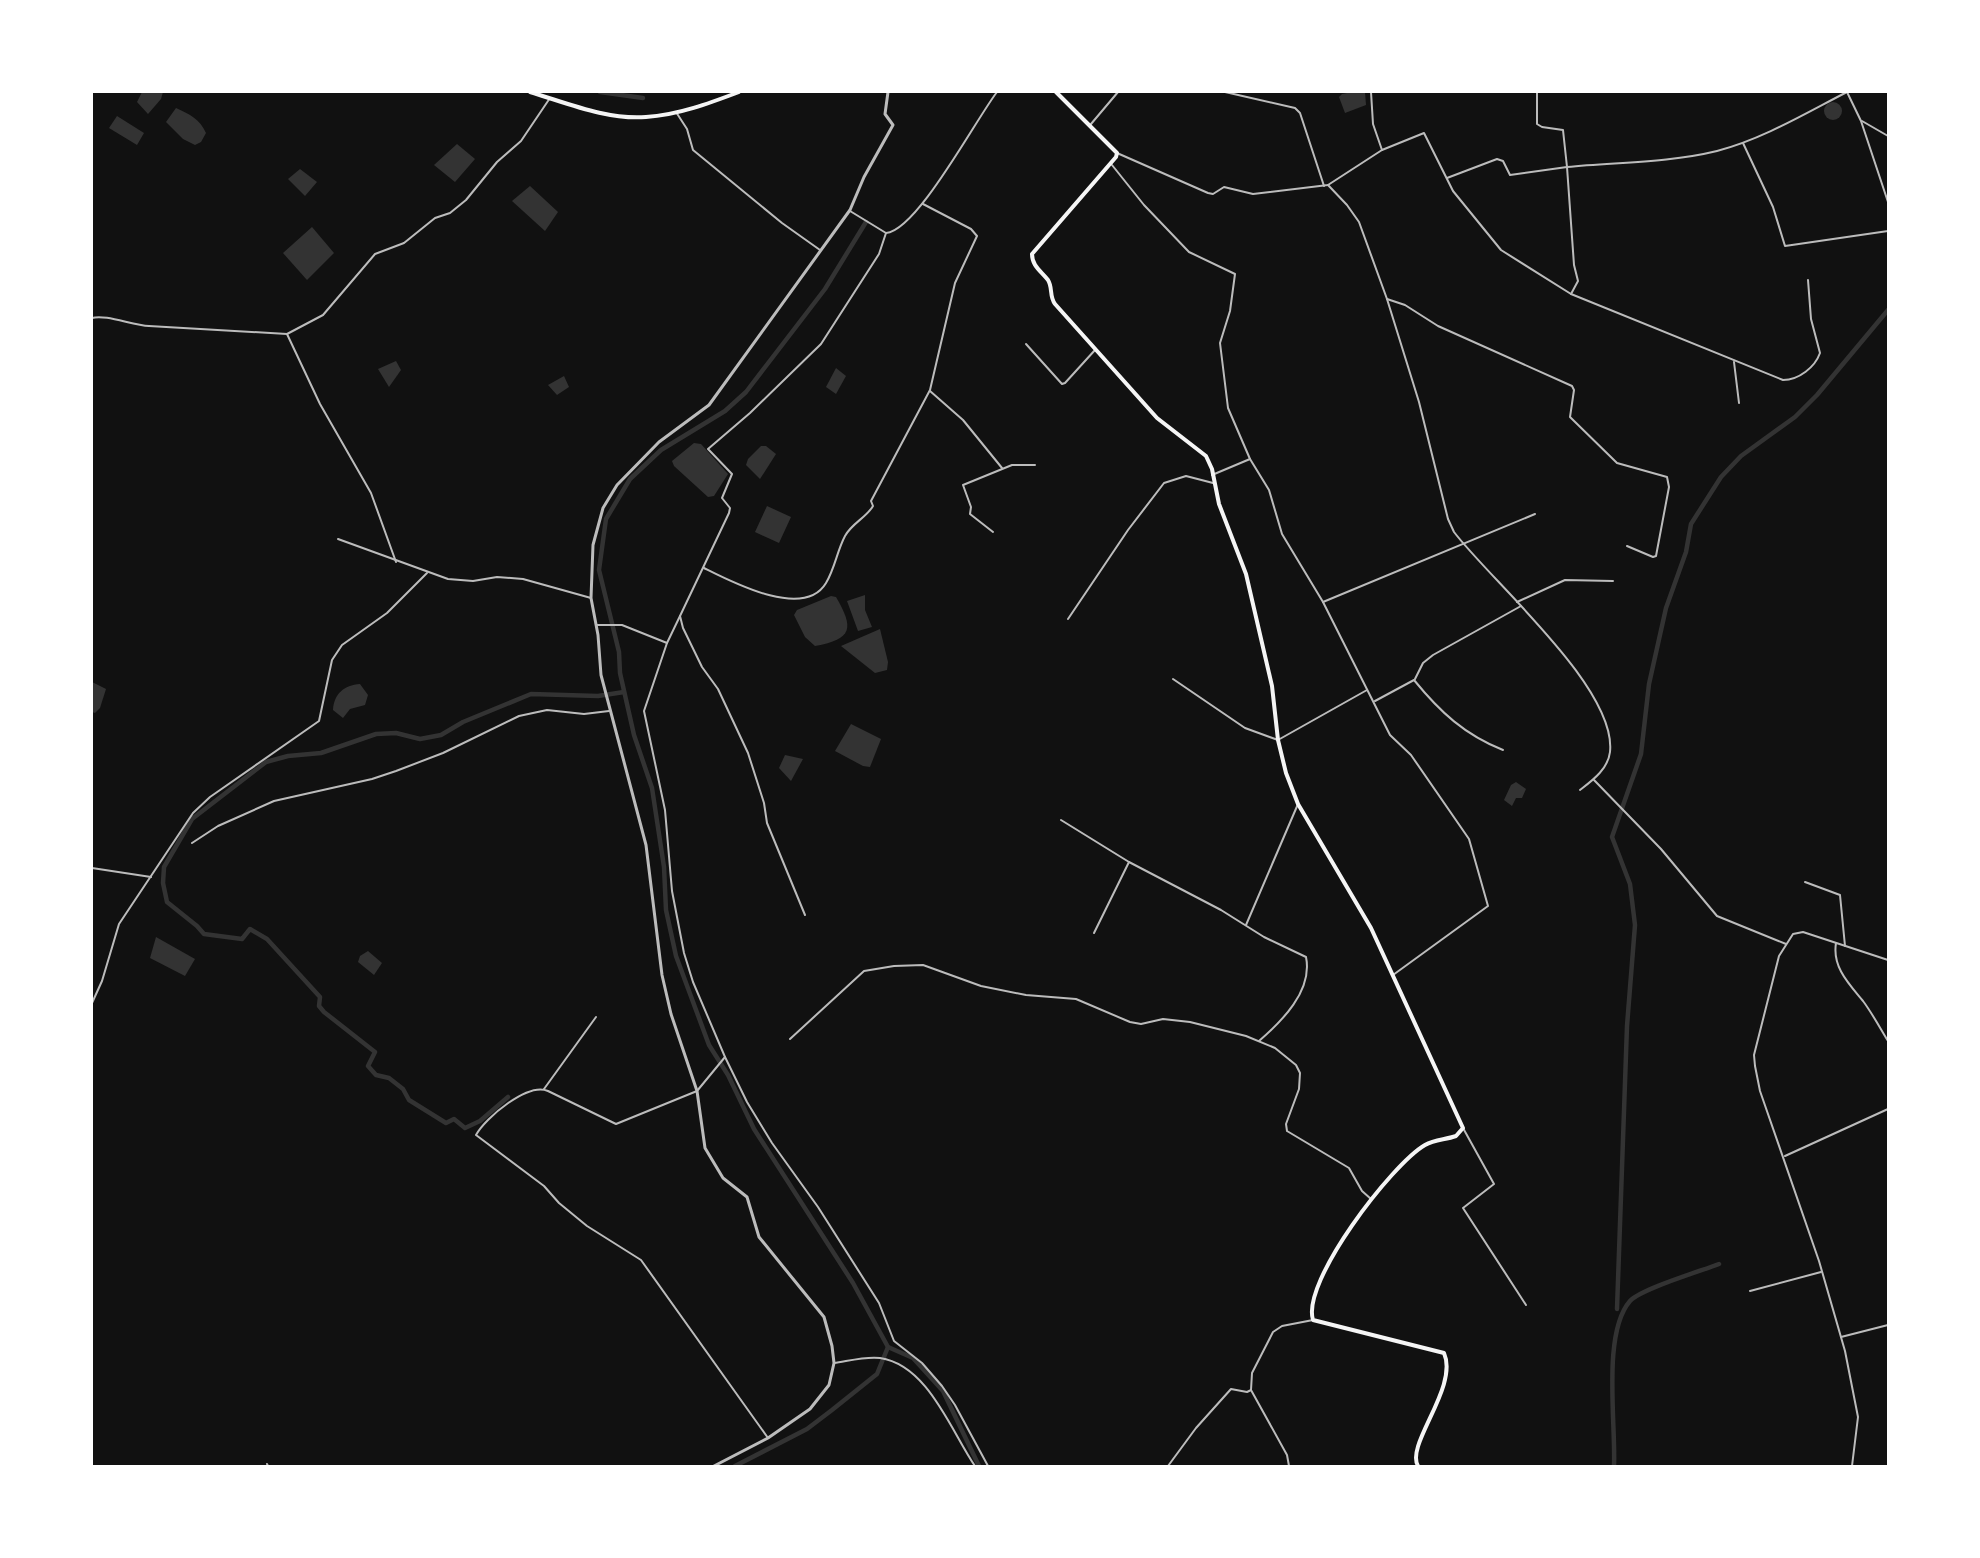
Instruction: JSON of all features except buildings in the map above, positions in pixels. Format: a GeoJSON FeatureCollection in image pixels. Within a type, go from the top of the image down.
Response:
{"type":"FeatureCollection","features":[{"type":"Feature","properties":{"kind":"main road"},"geometry":{"type":"LineString","coordinates":[[530,92],[597,112],[644,118],[676,112],[739,92]]}},
{"type":"Feature","properties":{"kind":"main road"},"geometry":{"type":"LineString","coordinates":[[1056,92],[1091,124],[1117,153],[1112,165],[1032,254],[1034,264],[1050,283],[1050,298],[1095,350],[1157,418],[1206,456],[1213,483],[1246,574],[1272,686],[1278,740],[1286,773],[1298,804],[1371,928],[1463,1128],[1456,1136],[1439,1138],[1405,1160],[1372,1199],[1329,1259],[1318,1283],[1312,1310],[1313,1320],[1444,1353],[1447,1359],[1443,1387],[1415,1451],[1419,1467]]}},
{"type":"Feature","properties":{"kind":"street"},"geometry":{"type":"LineString","coordinates":[[714,1467],[768,1438],[814,1405],[829,1385],[834,1363],[824,1317],[759,1238],[747,1197],[723,1178],[705,1148],[697,1091],[671,1014],[662,975],[646,845],[605,692],[591,598],[593,545],[603,508],[617,485],[659,442],[709,405],[850,210],[864,177],[893,125],[885,114],[888,92]]}},
{"type":"Feature","properties":{"kind":"street"},"geometry":{"type":"LineString","coordinates":[[850,210],[886,233],[892,232],[913,217],[997,92]]}},
{"type":"Feature","properties":{"kind":"street"},"geometry":{"type":"LineString","coordinates":[[1091,124],[1118,92]]}},
{"type":"Feature","properties":{"kind":"street"},"geometry":{"type":"LineString","coordinates":[[1225,92],[1295,108],[1300,113],[1326,186],[1347,205],[1359,222],[1387,299],[1419,402],[1448,519],[1462,543],[1521,606],[1585,682],[1600,711],[1610,742],[1610,754],[1594,780],[1581,790]]}},
{"type":"Feature","properties":{"kind":"street"},"geometry":{"type":"LineString","coordinates":[[1371,92],[1373,124],[1382,150]]}},
{"type":"Feature","properties":{"kind":"street"},"geometry":{"type":"LineString","coordinates":[[1536,92],[1537,124],[1563,130],[1574,266],[1578,281],[1571,294]]}},
{"type":"Feature","properties":{"kind":"street"},"geometry":{"type":"LineString","coordinates":[[1447,178],[1497,159],[1503,161],[1510,175],[1567,167],[1685,157],[1743,142],[1848,92],[1861,121],[1888,202]]}},
{"type":"Feature","properties":{"kind":"street"},"geometry":{"type":"LineString","coordinates":[[92,318],[106,317],[129,324],[149,326],[287,334],[323,315],[375,254],[404,243],[435,218],[450,213],[466,200],[497,162],[521,141],[550,98]]}},
{"type":"Feature","properties":{"kind":"street"},"geometry":{"type":"LineString","coordinates":[[676,112],[687,129],[693,150],[820,251]]}},
{"type":"Feature","properties":{"kind":"street"},"geometry":{"type":"LineString","coordinates":[[1861,121],[1888,136]]}},
{"type":"Feature","properties":{"kind":"street"},"geometry":{"type":"LineString","coordinates":[[1117,153],[1213,194],[1224,187],[1253,194],[1326,186],[1382,150],[1424,133],[1453,191],[1501,250],[1571,294],[1776,378],[1790,380],[1817,362],[1820,353],[1819,342],[1811,320],[1808,280]]}},
{"type":"Feature","properties":{"kind":"street"},"geometry":{"type":"LineString","coordinates":[[1743,142],[1773,207],[1785,246],[1888,231]]}},
{"type":"Feature","properties":{"kind":"street"},"geometry":{"type":"LineString","coordinates":[[1112,165],[1144,205],[1189,252],[1235,274],[1230,311],[1220,343],[1228,408],[1250,459],[1269,490],[1282,534],[1323,602],[1367,690],[1375,701],[1390,735],[1411,755],[1469,838],[1488,906],[1394,975]]}},
{"type":"Feature","properties":{"kind":"street"},"geometry":{"type":"LineString","coordinates":[[704,568],[737,584],[785,598],[802,599],[817,593],[826,584],[847,532],[870,512],[873,506],[871,501],[930,390],[955,283],[977,236],[971,229],[923,204]]}},
{"type":"Feature","properties":{"kind":"street"},"geometry":{"type":"LineString","coordinates":[[886,233],[879,254],[821,344],[750,413],[708,449],[732,474],[722,498],[730,508],[729,513],[667,643],[644,711],[664,810],[672,891],[684,953],[693,982],[724,1058],[772,1143],[818,1207],[879,1303],[894,1341],[922,1364],[942,1386],[955,1405],[988,1467]]}},
{"type":"Feature","properties":{"kind":"street"},"geometry":{"type":"LineString","coordinates":[[1387,299],[1405,305],[1438,326],[1572,386],[1574,390],[1570,417],[1589,438],[1617,464],[1667,477],[1670,487],[1656,555],[1653,557],[1627,546]]}},
{"type":"Feature","properties":{"kind":"street"},"geometry":{"type":"LineString","coordinates":[[287,334],[320,404],[371,493],[396,562]]}},
{"type":"Feature","properties":{"kind":"street"},"geometry":{"type":"LineString","coordinates":[[1026,344],[1062,384],[1095,350]]}},
{"type":"Feature","properties":{"kind":"street"},"geometry":{"type":"LineString","coordinates":[[1734,361],[1738,404]]}},
{"type":"Feature","properties":{"kind":"street"},"geometry":{"type":"LineString","coordinates":[[930,390],[963,420],[1002,468]]}},
{"type":"Feature","properties":{"kind":"street"},"geometry":{"type":"LineString","coordinates":[[1212,475],[1250,459]]}},
{"type":"Feature","properties":{"kind":"street"},"geometry":{"type":"LineString","coordinates":[[993,532],[970,514],[970,507],[962,485],[987,473],[998,472],[1012,465],[1035,465]]}},
{"type":"Feature","properties":{"kind":"street"},"geometry":{"type":"LineString","coordinates":[[1068,619],[1128,530],[1164,483],[1186,476],[1213,483]]}},
{"type":"Feature","properties":{"kind":"street"},"geometry":{"type":"LineString","coordinates":[[1323,602],[1536,514]]}},
{"type":"Feature","properties":{"kind":"street"},"geometry":{"type":"LineString","coordinates":[[338,539],[448,579],[473,581],[497,576],[523,579],[591,598]]}},
{"type":"Feature","properties":{"kind":"street"},"geometry":{"type":"LineString","coordinates":[[92,1003],[102,981],[119,924],[151,878],[178,833],[202,805],[319,721],[332,660],[342,645],[387,613],[427,573]]}},
{"type":"Feature","properties":{"kind":"street"},"geometry":{"type":"LineString","coordinates":[[1517,602],[1565,580],[1613,581]]}},
{"type":"Feature","properties":{"kind":"street"},"geometry":{"type":"LineString","coordinates":[[1375,701],[1414,680],[1423,663],[1433,655],[1521,606]]}},
{"type":"Feature","properties":{"kind":"street"},"geometry":{"type":"LineString","coordinates":[[680,616],[692,647],[718,689],[748,753],[764,803],[767,824],[805,915]]}},
{"type":"Feature","properties":{"kind":"street"},"geometry":{"type":"LineString","coordinates":[[596,626],[622,625],[667,643]]}},
{"type":"Feature","properties":{"kind":"street"},"geometry":{"type":"LineString","coordinates":[[1173,679],[1245,728],[1278,740],[1367,690]]}},
{"type":"Feature","properties":{"kind":"street"},"geometry":{"type":"LineString","coordinates":[[1414,680],[1436,708],[1464,732],[1503,750]]}},
{"type":"Feature","properties":{"kind":"street"},"geometry":{"type":"LineString","coordinates":[[192,843],[218,826],[274,801],[388,773],[443,753],[519,716],[547,710],[584,714],[609,709]]}},
{"type":"Feature","properties":{"kind":"street"},"geometry":{"type":"LineString","coordinates":[[1594,780],[1661,849],[1717,916],[1734,925],[1786,944]]}},
{"type":"Feature","properties":{"kind":"street"},"geometry":{"type":"LineString","coordinates":[[1246,925],[1298,804]]}},
{"type":"Feature","properties":{"kind":"street"},"geometry":{"type":"LineString","coordinates":[[1061,820],[1129,862],[1306,957],[1307,962],[1294,1005],[1259,1041]]}},
{"type":"Feature","properties":{"kind":"street"},"geometry":{"type":"LineString","coordinates":[[1094,933],[1129,862]]}},
{"type":"Feature","properties":{"kind":"street"},"geometry":{"type":"LineString","coordinates":[[92,868],[151,878]]}},
{"type":"Feature","properties":{"kind":"street"},"geometry":{"type":"LineString","coordinates":[[1805,882],[1840,895],[1845,946]]}},
{"type":"Feature","properties":{"kind":"street"},"geometry":{"type":"LineString","coordinates":[[1852,1467],[1858,1417],[1841,1337],[1785,1156],[1760,1091],[1754,1055],[1779,956],[1793,934],[1803,932],[1888,960]]}},
{"type":"Feature","properties":{"kind":"street"},"geometry":{"type":"LineString","coordinates":[[1836,943],[1834,954],[1848,985],[1863,1002],[1888,1041]]}},
{"type":"Feature","properties":{"kind":"street"},"geometry":{"type":"LineString","coordinates":[[790,1040],[864,971],[894,966],[923,965],[981,986],[1026,995],[1076,999],[1130,1022],[1141,1024],[1162,1019],[1190,1022],[1259,1041],[1288,1057],[1300,1073],[1299,1089],[1286,1124],[1287,1131],[1349,1168],[1362,1191],[1372,1199]]}},
{"type":"Feature","properties":{"kind":"street"},"geometry":{"type":"LineString","coordinates":[[596,1017],[544,1089],[516,1097],[482,1124],[476,1135],[543,1186],[559,1203],[587,1226],[641,1260],[768,1438]]}},
{"type":"Feature","properties":{"kind":"street"},"geometry":{"type":"LineString","coordinates":[[544,1089],[616,1124],[697,1091],[724,1058]]}},
{"type":"Feature","properties":{"kind":"street"},"geometry":{"type":"LineString","coordinates":[[1785,1156],[1888,1109]]}},
{"type":"Feature","properties":{"kind":"street"},"geometry":{"type":"LineString","coordinates":[[1463,1128],[1494,1184],[1463,1208],[1526,1305]]}},
{"type":"Feature","properties":{"kind":"street"},"geometry":{"type":"LineString","coordinates":[[1750,1291],[1821,1272]]}},
{"type":"Feature","properties":{"kind":"street"},"geometry":{"type":"LineString","coordinates":[[1289,1467],[1287,1455],[1251,1390],[1252,1373],[1273,1332],[1282,1326],[1313,1320]]}},
{"type":"Feature","properties":{"kind":"street"},"geometry":{"type":"LineString","coordinates":[[1841,1337],[1888,1324]]}},
{"type":"Feature","properties":{"kind":"street"},"geometry":{"type":"LineString","coordinates":[[834,1363],[879,1358],[890,1361],[922,1382],[932,1393],[958,1442],[975,1467]]}},
{"type":"Feature","properties":{"kind":"street"},"geometry":{"type":"LineString","coordinates":[[1168,1467],[1196,1428],[1231,1389],[1246,1392],[1251,1390]]}},
{"type":"Feature","properties":{"kind":"shaded area"},"geometry":{"type":"Polygon","coordinates":[[[142,92],[163,92],[161,99],[148,114],[137,102],[142,92]]]}},
{"type":"Feature","properties":{"kind":"shaded area"},"geometry":{"type":"Polygon","coordinates":[[[1352,92],[1365,92],[1366,105],[1345,113],[1339,97],[1352,92]]]}},
{"type":"Feature","properties":{"kind":"shaded area"},"geometry":{"type":"Polygon","coordinates":[[[1833,102],[1839,105],[1842,111],[1839,117],[1833,120],[1827,117],[1824,111],[1827,105],[1833,102]]]}},
{"type":"Feature","properties":{"kind":"shaded area"},"geometry":{"type":"Polygon","coordinates":[[[176,108],[201,124],[206,133],[201,142],[195,145],[183,139],[166,122],[176,108]]]}},
{"type":"Feature","properties":{"kind":"shaded area"},"geometry":{"type":"Polygon","coordinates":[[[117,116],[144,133],[137,145],[109,128],[117,116]]]}},
{"type":"Feature","properties":{"kind":"shaded area"},"geometry":{"type":"Polygon","coordinates":[[[457,144],[475,159],[455,182],[434,165],[457,144]]]}},
{"type":"Feature","properties":{"kind":"shaded area"},"geometry":{"type":"Polygon","coordinates":[[[300,169],[317,182],[305,196],[288,179],[300,169]]]}},
{"type":"Feature","properties":{"kind":"shaded area"},"geometry":{"type":"Polygon","coordinates":[[[530,186],[558,212],[545,231],[512,201],[530,186]]]}},
{"type":"Feature","properties":{"kind":"shaded area"},"geometry":{"type":"Polygon","coordinates":[[[312,227],[334,253],[307,280],[283,253],[312,227]]]}},
{"type":"Feature","properties":{"kind":"shaded area"},"geometry":{"type":"Polygon","coordinates":[[[396,361],[401,370],[389,387],[378,369],[396,361]]]}},
{"type":"Feature","properties":{"kind":"shaded area"},"geometry":{"type":"Polygon","coordinates":[[[836,368],[846,376],[836,394],[826,387],[836,368]]]}},
{"type":"Feature","properties":{"kind":"shaded area"},"geometry":{"type":"Polygon","coordinates":[[[564,376],[569,387],[557,395],[548,385],[564,376]]]}},
{"type":"Feature","properties":{"kind":"shaded area"},"geometry":{"type":"Polygon","coordinates":[[[694,443],[701,444],[728,474],[714,496],[708,497],[674,466],[672,461],[694,443]]]}},
{"type":"Feature","properties":{"kind":"shaded area"},"geometry":{"type":"Polygon","coordinates":[[[761,446],[766,446],[776,454],[760,479],[746,465],[748,459],[761,446]]]}},
{"type":"Feature","properties":{"kind":"shaded area"},"geometry":{"type":"Polygon","coordinates":[[[767,506],[791,517],[779,543],[755,532],[767,506]]]}},
{"type":"Feature","properties":{"kind":"shaded area"},"geometry":{"type":"Polygon","coordinates":[[[865,595],[865,610],[872,627],[858,631],[847,601],[865,595]]]}},
{"type":"Feature","properties":{"kind":"shaded area"},"geometry":{"type":"Polygon","coordinates":[[[831,596],[836,597],[846,617],[846,630],[837,640],[815,646],[805,637],[794,615],[797,610],[831,596]]]}},
{"type":"Feature","properties":{"kind":"shaded area"},"geometry":{"type":"Polygon","coordinates":[[[880,629],[888,662],[887,670],[875,673],[841,646],[880,629]]]}},
{"type":"Feature","properties":{"kind":"shaded area"},"geometry":{"type":"Polygon","coordinates":[[[92,682],[106,689],[100,708],[95,713],[92,712],[92,682]]]}},
{"type":"Feature","properties":{"kind":"shaded area"},"geometry":{"type":"Polygon","coordinates":[[[360,684],[368,695],[365,705],[350,709],[343,718],[333,710],[335,699],[345,688],[360,684]]]}},
{"type":"Feature","properties":{"kind":"shaded area"},"geometry":{"type":"Polygon","coordinates":[[[851,724],[881,739],[870,767],[863,766],[835,751],[851,724]]]}},
{"type":"Feature","properties":{"kind":"shaded area"},"geometry":{"type":"Polygon","coordinates":[[[785,755],[803,759],[791,781],[779,768],[785,755]]]}},
{"type":"Feature","properties":{"kind":"shaded area"},"geometry":{"type":"Polygon","coordinates":[[[1516,782],[1526,789],[1522,798],[1516,798],[1512,806],[1504,800],[1511,785],[1516,782]]]}},
{"type":"Feature","properties":{"kind":"shaded area"},"geometry":{"type":"Polygon","coordinates":[[[156,937],[195,959],[185,976],[150,958],[156,937]]]}},
{"type":"Feature","properties":{"kind":"shaded area"},"geometry":{"type":"Polygon","coordinates":[[[368,951],[382,963],[374,975],[358,962],[360,956],[368,951]]]}},
{"type":"Feature","properties":{"kind":"waterway"},"geometry":{"type":"LineString","coordinates":[[600,92],[643,98]]}},
{"type":"Feature","properties":{"kind":"waterway"},"geometry":{"type":"LineString","coordinates":[[866,222],[825,289],[746,392],[725,411],[661,450],[630,479],[606,519],[599,570],[619,652],[620,673],[634,735],[652,788],[664,867],[666,910],[676,956],[709,1045],[728,1075],[754,1129],[853,1283],[888,1347],[913,1358],[943,1391],[979,1466]]}},
{"type":"Feature","properties":{"kind":"waterway"},"geometry":{"type":"LineString","coordinates":[[1617,1309],[1627,1026],[1635,925],[1630,884],[1612,837],[1641,754],[1649,684],[1666,608],[1686,552],[1691,524],[1721,477],[1741,456],[1795,417],[1817,395],[1888,310]]}},
{"type":"Feature","properties":{"kind":"waterway"},"geometry":{"type":"LineString","coordinates":[[508,1097],[480,1121],[465,1128],[454,1119],[446,1123],[409,1100],[403,1089],[389,1078],[376,1075],[368,1066],[375,1052],[324,1012],[319,1006],[320,997],[267,939],[250,929],[242,939],[204,934],[167,902],[163,883],[164,867],[192,819],[266,762],[288,756],[321,753],[376,734],[396,733],[420,739],[441,735],[463,722],[531,694],[598,696],[624,692]]}},
{"type":"Feature","properties":{"kind":"waterway"},"geometry":{"type":"LineString","coordinates":[[1614,1466],[1613,1356],[1621,1316],[1636,1296],[1719,1264]]}},
{"type":"Feature","properties":{"kind":"waterway"},"geometry":{"type":"LineString","coordinates":[[735,1466],[807,1429],[832,1410],[877,1374],[888,1347]]}}]}
